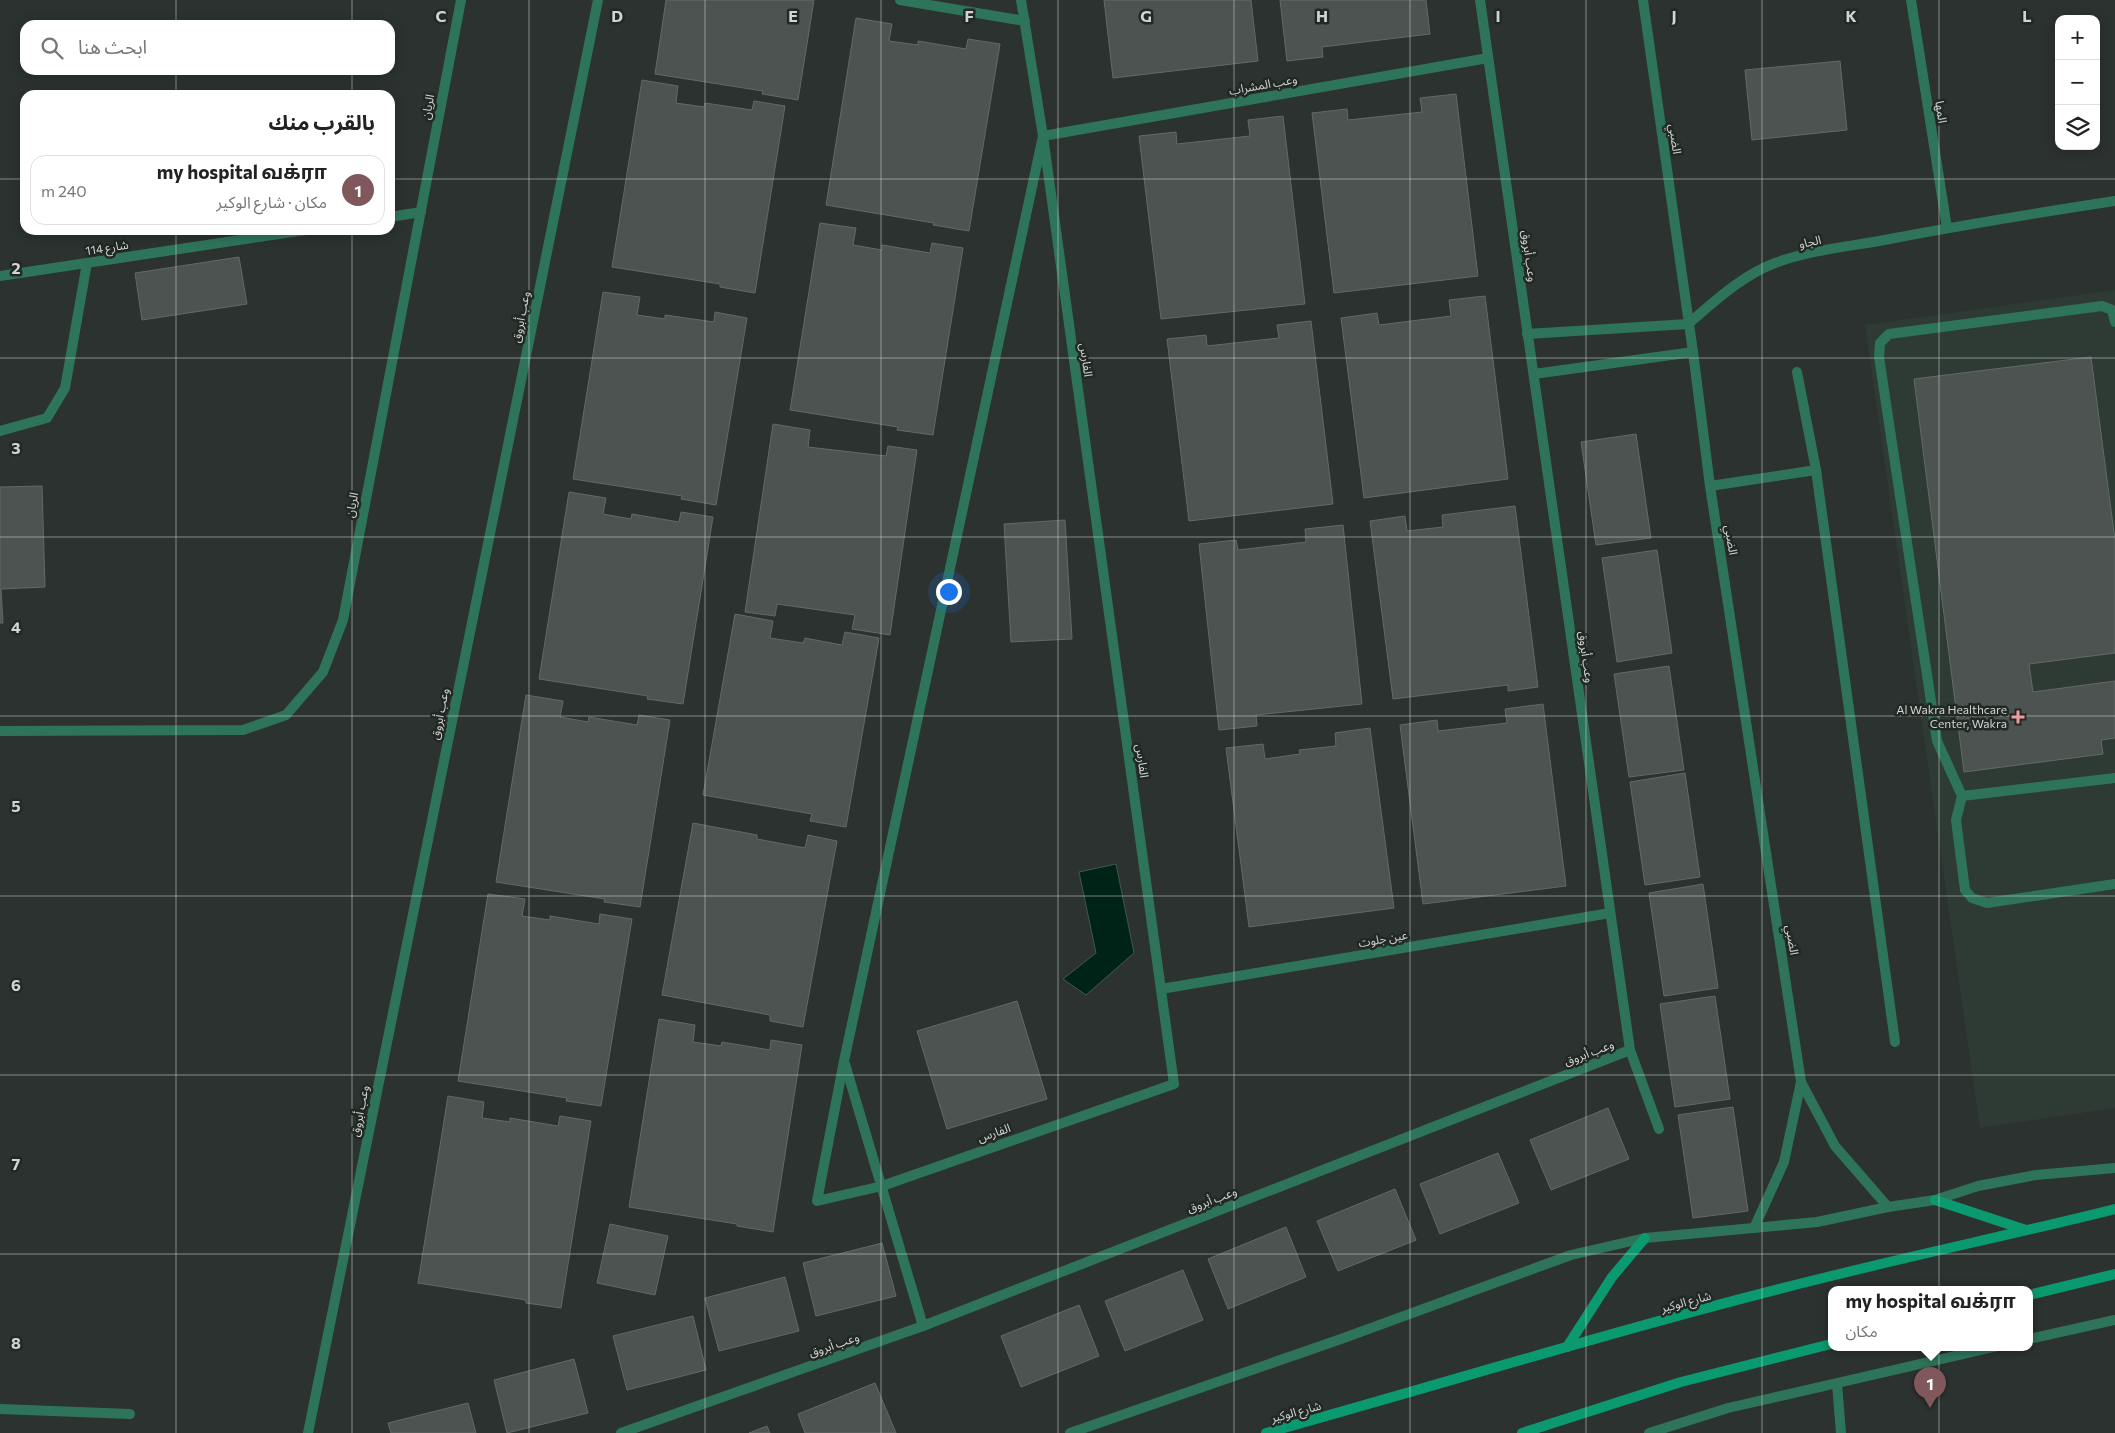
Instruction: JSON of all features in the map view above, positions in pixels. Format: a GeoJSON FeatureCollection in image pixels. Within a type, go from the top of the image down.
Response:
{"type":"FeatureCollection","features":[{"type":"Feature","properties":{"kind":"main road"},"geometry":{"type":"LineString","coordinates":[[1935,1200],[2027,1231]]}},
{"type":"Feature","properties":{"kind":"main road","name":"شارع الوكير"},"geometry":{"type":"LineString","coordinates":[[1266,1433],[1480,1374],[1567,1346],[1827,1277],[2115,1209]]}},
{"type":"Feature","properties":{"kind":"main road"},"geometry":{"type":"LineString","coordinates":[[1567,1346],[1612,1277],[1645,1238]]}},
{"type":"Feature","properties":{"kind":"main road"},"geometry":{"type":"LineString","coordinates":[[2033,1294],[2115,1274]]}},
{"type":"Feature","properties":{"kind":"main road"},"geometry":{"type":"LineString","coordinates":[[1522,1433],[1681,1382],[1828,1345]]}},
{"type":"Feature","properties":{"kind":"street","name":"الريان"},"geometry":{"type":"LineString","coordinates":[[0,731],[243,730],[286,715],[323,672],[343,620],[461,0]]}},
{"type":"Feature","properties":{"kind":"street","name":"وعب أبروق"},"geometry":{"type":"LineString","coordinates":[[308,1433],[598,0]]}},
{"type":"Feature","properties":{"kind":"street"},"geometry":{"type":"LineString","coordinates":[[900,0],[1025,21]]}},
{"type":"Feature","properties":{"kind":"street","name":"الفارس"},"geometry":{"type":"LineString","coordinates":[[1021,0],[1042,136],[1174,1084],[882,1186],[817,1201],[844,1061],[1042,136]]}},
{"type":"Feature","properties":{"kind":"street","name":"وعب أبروق"},"geometry":{"type":"LineString","coordinates":[[621,1433],[923,1326],[1630,1050],[1480,0]]}},
{"type":"Feature","properties":{"kind":"street","name":"الضبي"},"geometry":{"type":"LineString","coordinates":[[1643,0],[1710,486],[1800,1082],[1784,1162],[1754,1228]]}},
{"type":"Feature","properties":{"kind":"street","name":"المها"},"geometry":{"type":"LineString","coordinates":[[1911,0],[1947,228]]}},
{"type":"Feature","properties":{"kind":"street","name":"وعب المشراب"},"geometry":{"type":"LineString","coordinates":[[1042,136],[1488,58]]}},
{"type":"Feature","properties":{"kind":"street","name":"الجاو"},"geometry":{"type":"LineString","coordinates":[[1688,324],[1729,289],[1750,275],[1775,263],[1947,228],[2115,201]]}},
{"type":"Feature","properties":{"kind":"street"},"geometry":{"type":"LineString","coordinates":[[395,216],[421,212]]}},
{"type":"Feature","properties":{"kind":"street","name":"شارع 114"},"geometry":{"type":"LineString","coordinates":[[0,276],[273,235]]}},
{"type":"Feature","properties":{"kind":"street"},"geometry":{"type":"LineString","coordinates":[[0,431],[46,418],[65,388],[87,263]]}},
{"type":"Feature","properties":{"kind":"street"},"geometry":{"type":"LineString","coordinates":[[2115,322],[2112,310],[2102,306],[1889,334],[1880,343],[1879,356],[1937,741],[1962,796],[1956,820],[1965,890],[1972,898],[1987,903],[2115,884]]}},
{"type":"Feature","properties":{"kind":"street"},"geometry":{"type":"LineString","coordinates":[[1527,334],[1688,324]]}},
{"type":"Feature","properties":{"kind":"street"},"geometry":{"type":"LineString","coordinates":[[1534,374],[1693,352]]}},
{"type":"Feature","properties":{"kind":"street"},"geometry":{"type":"LineString","coordinates":[[1797,372],[1816,470],[1895,1042]]}},
{"type":"Feature","properties":{"kind":"street"},"geometry":{"type":"LineString","coordinates":[[1710,486],[1816,470]]}},
{"type":"Feature","properties":{"kind":"street"},"geometry":{"type":"LineString","coordinates":[[1962,796],[2115,778]]}},
{"type":"Feature","properties":{"kind":"street","name":"عين جلوت"},"geometry":{"type":"LineString","coordinates":[[1161,989],[1610,913]]}},
{"type":"Feature","properties":{"kind":"street"},"geometry":{"type":"LineString","coordinates":[[1630,1050],[1659,1129]]}},
{"type":"Feature","properties":{"kind":"street","name":"الفارس"},"geometry":{"type":"LineString","coordinates":[[844,1061],[923,1326]]}},
{"type":"Feature","properties":{"kind":"street","name":"الضبي"},"geometry":{"type":"LineString","coordinates":[[1800,1082],[1835,1146],[1888,1207]]}},
{"type":"Feature","properties":{"kind":"street"},"geometry":{"type":"LineString","coordinates":[[1070,1433],[1341,1339],[1571,1255],[1645,1238],[1817,1222],[1888,1207],[1935,1200],[1978,1186],[2036,1175],[2115,1168]]}},
{"type":"Feature","properties":{"kind":"street"},"geometry":{"type":"LineString","coordinates":[[2033,1338],[2115,1320]]}},
{"type":"Feature","properties":{"kind":"street"},"geometry":{"type":"LineString","coordinates":[[1649,1433],[1728,1408],[1977,1351]]}},
{"type":"Feature","properties":{"kind":"street"},"geometry":{"type":"LineString","coordinates":[[1836,1384],[1841,1433]]}},
{"type":"Feature","properties":{"kind":"street"},"geometry":{"type":"LineString","coordinates":[[0,1409],[130,1414]]}},
{"type":"Feature","properties":{"kind":"shaded area","name":"Al Wakra Healthcare Center, Wakra"},"geometry":{"type":"Polygon","coordinates":[[[2115,290],[2115,1108],[1980,1128],[1865,325],[2115,290]]]}},
{"type":"Feature","properties":{"kind":"shaded area"},"geometry":{"type":"Polygon","coordinates":[[[1116,864],[1134,953],[1086,995],[1063,979],[1096,953],[1079,872],[1116,864]]]}},
{"type":"Feature","properties":{"kind":"building"},"geometry":{"type":"Polygon","coordinates":[[[666,0],[814,0],[798,100],[762,94],[763,91],[655,74],[666,0]]]}},
{"type":"Feature","properties":{"kind":"building"},"geometry":{"type":"Polygon","coordinates":[[[1104,0],[1251,0],[1258,61],[1113,78],[1104,0]]]}},
{"type":"Feature","properties":{"kind":"building"},"geometry":{"type":"Polygon","coordinates":[[[1280,0],[1426,0],[1430,34],[1322,47],[1323,57],[1287,61],[1280,0]]]}},
{"type":"Feature","properties":{"kind":"building"},"geometry":{"type":"Polygon","coordinates":[[[856,18],[892,24],[889,41],[918,45],[918,41],[966,49],[968,39],[1000,44],[969,231],[933,225],[934,223],[826,205],[856,18]]]}},
{"type":"Feature","properties":{"kind":"building"},"geometry":{"type":"Polygon","coordinates":[[[1840,61],[1847,130],[1752,140],[1745,70],[1840,61]]]}},
{"type":"Feature","properties":{"kind":"building"},"geometry":{"type":"Polygon","coordinates":[[[642,80],[678,86],[676,103],[704,107],[705,103],[752,110],[754,101],[785,106],[755,293],[720,287],[720,284],[612,267],[642,80]]]}},
{"type":"Feature","properties":{"kind":"building"},"geometry":{"type":"Polygon","coordinates":[[[1456,94],[1478,276],[1334,293],[1312,113],[1347,109],[1348,120],[1422,112],[1420,98],[1456,94]]]}},
{"type":"Feature","properties":{"kind":"building"},"geometry":{"type":"Polygon","coordinates":[[[1283,116],[1305,304],[1161,319],[1139,136],[1176,132],[1177,144],[1250,136],[1248,120],[1283,116]]]}},
{"type":"Feature","properties":{"kind":"building"},"geometry":{"type":"Polygon","coordinates":[[[820,223],[856,228],[853,245],[882,250],[882,245],[930,253],[932,243],[963,248],[933,435],[897,430],[898,427],[790,410],[820,223]]]}},
{"type":"Feature","properties":{"kind":"building"},"geometry":{"type":"Polygon","coordinates":[[[239,257],[247,304],[142,320],[135,273],[239,257]]]}},
{"type":"Feature","properties":{"kind":"building"},"geometry":{"type":"Polygon","coordinates":[[[603,292],[640,297],[637,315],[665,319],[665,315],[714,322],[715,312],[747,318],[716,505],[681,499],[682,496],[573,479],[603,292]]]}},
{"type":"Feature","properties":{"kind":"building"},"geometry":{"type":"Polygon","coordinates":[[[1485,296],[1508,479],[1364,498],[1341,318],[1377,313],[1379,325],[1451,316],[1449,300],[1485,296]]]}},
{"type":"Feature","properties":{"kind":"building"},"geometry":{"type":"Polygon","coordinates":[[[1311,321],[1333,504],[1189,521],[1167,339],[1206,335],[1207,346],[1279,338],[1277,325],[1311,321]]]}},
{"type":"Feature","properties":{"kind":"building"},"geometry":{"type":"Polygon","coordinates":[[[2091,357],[2115,540],[2115,653],[2029,664],[2033,692],[2115,681],[2115,738],[2101,740],[2103,754],[1964,772],[1914,379],[2091,357]]]}},
{"type":"Feature","properties":{"kind":"building"},"geometry":{"type":"Polygon","coordinates":[[[773,424],[810,430],[808,447],[886,456],[888,446],[917,450],[890,635],[852,629],[855,615],[777,604],[775,616],[745,612],[773,424]]]}},
{"type":"Feature","properties":{"kind":"building"},"geometry":{"type":"Polygon","coordinates":[[[1636,434],[1651,538],[1596,545],[1581,442],[1636,434]]]}},
{"type":"Feature","properties":{"kind":"building"},"geometry":{"type":"Polygon","coordinates":[[[42,486],[45,587],[1,589],[3,623],[0,623],[0,487],[42,486]]]}},
{"type":"Feature","properties":{"kind":"building"},"geometry":{"type":"Polygon","coordinates":[[[569,492],[606,498],[603,514],[631,519],[632,514],[679,522],[681,512],[713,517],[683,704],[647,699],[648,696],[539,679],[569,492]]]}},
{"type":"Feature","properties":{"kind":"building"},"geometry":{"type":"Polygon","coordinates":[[[1515,506],[1538,687],[1508,691],[1508,685],[1393,699],[1370,521],[1405,516],[1407,531],[1443,527],[1442,515],[1515,506]]]}},
{"type":"Feature","properties":{"kind":"building"},"geometry":{"type":"Polygon","coordinates":[[[1065,520],[1072,639],[1011,642],[1004,524],[1065,520]]]}},
{"type":"Feature","properties":{"kind":"building"},"geometry":{"type":"Polygon","coordinates":[[[1343,525],[1362,704],[1256,715],[1257,726],[1219,730],[1199,544],[1236,540],[1238,550],[1306,542],[1305,529],[1343,525]]]}},
{"type":"Feature","properties":{"kind":"building"},"geometry":{"type":"Polygon","coordinates":[[[1657,550],[1672,653],[1617,662],[1602,558],[1657,550]]]}},
{"type":"Feature","properties":{"kind":"building"},"geometry":{"type":"Polygon","coordinates":[[[735,614],[773,621],[770,638],[803,643],[805,638],[842,645],[845,632],[879,638],[846,827],[810,821],[812,814],[703,795],[735,614]]]}},
{"type":"Feature","properties":{"kind":"building"},"geometry":{"type":"Polygon","coordinates":[[[1669,666],[1684,770],[1629,777],[1614,674],[1669,666]]]}},
{"type":"Feature","properties":{"kind":"building"},"geometry":{"type":"Polygon","coordinates":[[[526,695],[563,701],[560,717],[588,722],[589,717],[637,725],[639,715],[670,720],[640,907],[604,902],[605,899],[496,882],[526,695]]]}},
{"type":"Feature","properties":{"kind":"building"},"geometry":{"type":"Polygon","coordinates":[[[1543,704],[1566,886],[1423,904],[1400,725],[1437,720],[1438,731],[1507,723],[1505,709],[1543,704]]]}},
{"type":"Feature","properties":{"kind":"building"},"geometry":{"type":"Polygon","coordinates":[[[1370,728],[1394,908],[1249,927],[1226,748],[1263,744],[1265,759],[1300,754],[1299,750],[1336,746],[1335,733],[1370,728]]]}},
{"type":"Feature","properties":{"kind":"building"},"geometry":{"type":"Polygon","coordinates":[[[1685,773],[1700,877],[1645,885],[1630,782],[1685,773]]]}},
{"type":"Feature","properties":{"kind":"building"},"geometry":{"type":"Polygon","coordinates":[[[693,823],[757,835],[757,839],[805,848],[808,835],[837,841],[803,1027],[770,1021],[770,1015],[662,995],[693,823]]]}},
{"type":"Feature","properties":{"kind":"building"},"geometry":{"type":"Polygon","coordinates":[[[1703,884],[1718,988],[1664,996],[1649,893],[1703,884]]]}},
{"type":"Feature","properties":{"kind":"building"},"geometry":{"type":"Polygon","coordinates":[[[488,894],[525,899],[522,916],[550,920],[550,916],[599,924],[600,914],[632,919],[601,1106],[566,1101],[567,1098],[458,1081],[488,894]]]}},
{"type":"Feature","properties":{"kind":"building"},"geometry":{"type":"Polygon","coordinates":[[[1715,996],[1730,1099],[1675,1107],[1660,1004],[1715,996]]]}},
{"type":"Feature","properties":{"kind":"building"},"geometry":{"type":"Polygon","coordinates":[[[1017,1001],[1047,1099],[947,1129],[917,1031],[1017,1001]]]}},
{"type":"Feature","properties":{"kind":"building"},"geometry":{"type":"Polygon","coordinates":[[[659,1019],[695,1025],[693,1042],[721,1046],[722,1042],[770,1050],[771,1040],[802,1045],[773,1232],[737,1226],[737,1224],[629,1207],[659,1019]]]}},
{"type":"Feature","properties":{"kind":"building"},"geometry":{"type":"Polygon","coordinates":[[[448,1096],[484,1102],[482,1118],[510,1122],[510,1118],[558,1126],[560,1116],[591,1121],[561,1308],[526,1303],[526,1300],[418,1283],[448,1096]]]}},
{"type":"Feature","properties":{"kind":"building"},"geometry":{"type":"Polygon","coordinates":[[[1733,1107],[1748,1211],[1693,1218],[1678,1115],[1733,1107]]]}},
{"type":"Feature","properties":{"kind":"building"},"geometry":{"type":"Polygon","coordinates":[[[1608,1108],[1629,1159],[1551,1190],[1530,1140],[1608,1108]]]}},
{"type":"Feature","properties":{"kind":"building"},"geometry":{"type":"Polygon","coordinates":[[[1498,1153],[1519,1203],[1440,1234],[1420,1184],[1498,1153]]]}},
{"type":"Feature","properties":{"kind":"building"},"geometry":{"type":"Polygon","coordinates":[[[1395,1189],[1416,1240],[1338,1271],[1317,1221],[1395,1189]]]}},
{"type":"Feature","properties":{"kind":"building"},"geometry":{"type":"Polygon","coordinates":[[[610,1224],[668,1236],[655,1295],[597,1283],[610,1224]]]}},
{"type":"Feature","properties":{"kind":"building"},"geometry":{"type":"Polygon","coordinates":[[[1286,1227],[1306,1277],[1228,1309],[1208,1259],[1286,1227]]]}},
{"type":"Feature","properties":{"kind":"building"},"geometry":{"type":"Polygon","coordinates":[[[882,1243],[896,1296],[816,1316],[803,1263],[882,1243]]]}},
{"type":"Feature","properties":{"kind":"building"},"geometry":{"type":"Polygon","coordinates":[[[1183,1270],[1203,1320],[1125,1351],[1105,1301],[1183,1270]]]}},
{"type":"Feature","properties":{"kind":"building"},"geometry":{"type":"Polygon","coordinates":[[[785,1277],[799,1331],[719,1351],[705,1298],[785,1277]]]}},
{"type":"Feature","properties":{"kind":"building"},"geometry":{"type":"Polygon","coordinates":[[[1079,1305],[1099,1356],[1021,1387],[1001,1336],[1079,1305]]]}},
{"type":"Feature","properties":{"kind":"building"},"geometry":{"type":"Polygon","coordinates":[[[693,1316],[706,1370],[627,1390],[613,1336],[693,1316]]]}},
{"type":"Feature","properties":{"kind":"building"},"geometry":{"type":"Polygon","coordinates":[[[574,1359],[588,1413],[507,1433],[494,1380],[574,1359]]]}},
{"type":"Feature","properties":{"kind":"building"},"geometry":{"type":"Polygon","coordinates":[[[875,1383],[896,1433],[805,1433],[798,1414],[875,1383]]]}},
{"type":"Feature","properties":{"kind":"building"},"geometry":{"type":"Polygon","coordinates":[[[468,1403],[476,1433],[391,1433],[388,1423],[468,1403]]]}},
{"type":"Feature","properties":{"kind":"building"},"geometry":{"type":"Polygon","coordinates":[[[767,1426],[770,1433],[749,1433],[767,1426]]]}},
{"type":"Feature","properties":{"kind":"place","name":"Al Wakra Healthcare Center, Wakra"},"geometry":{"type":"Point","coordinates":[2018,717]}},
{"type":"Feature","properties":{"kind":"place","name":"my hospital வக்ரா"},"geometry":{"type":"Point","coordinates":[1930,1408]}}]}
